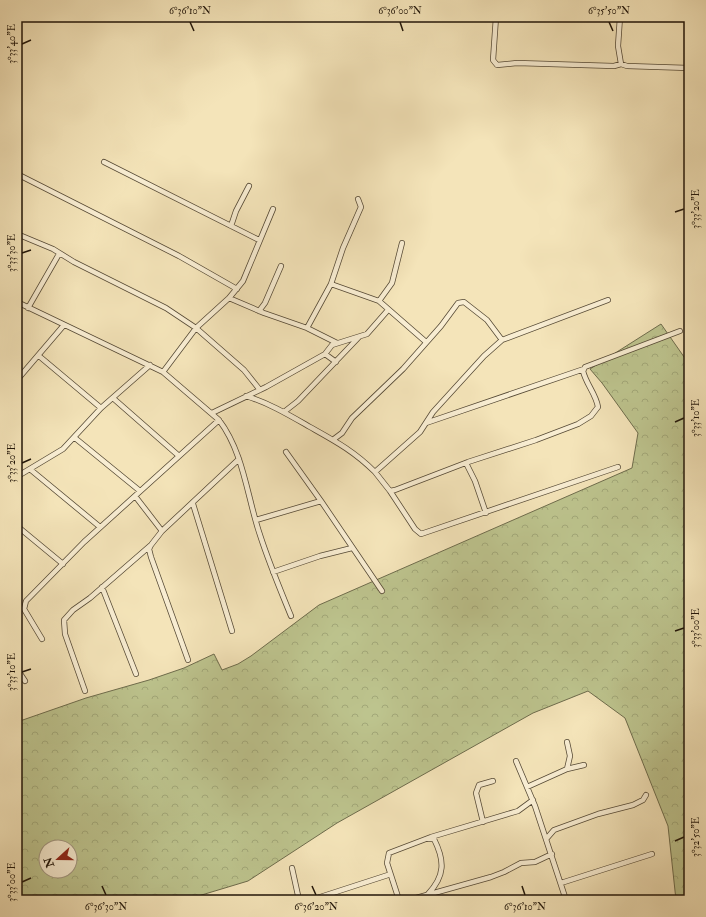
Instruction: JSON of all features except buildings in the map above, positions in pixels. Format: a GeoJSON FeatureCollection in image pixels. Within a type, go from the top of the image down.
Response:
{"type":"FeatureCollection","features":[{"type":"Feature","properties":{"kind":"street"},"geometry":{"type":"LineString","coordinates":[[496,17],[494,60],[497,65],[517,63],[614,66],[620,64],[627,66],[689,68]]}},
{"type":"Feature","properties":{"kind":"street"},"geometry":{"type":"LineString","coordinates":[[620,17],[618,46],[620,64]]}},
{"type":"Feature","properties":{"kind":"street"},"geometry":{"type":"LineString","coordinates":[[104,162],[259,240]]}},
{"type":"Feature","properties":{"kind":"street"},"geometry":{"type":"LineString","coordinates":[[17,174],[179,256],[236,289]]}},
{"type":"Feature","properties":{"kind":"street"},"geometry":{"type":"LineString","coordinates":[[232,226],[236,211],[249,186]]}},
{"type":"Feature","properties":{"kind":"street"},"geometry":{"type":"LineString","coordinates":[[307,328],[331,284],[343,248],[361,207],[358,200]]}},
{"type":"Feature","properties":{"kind":"street"},"geometry":{"type":"LineString","coordinates":[[163,372],[196,328],[229,298],[243,281],[273,209]]}},
{"type":"Feature","properties":{"kind":"street"},"geometry":{"type":"LineString","coordinates":[[17,234],[53,250],[166,308],[196,328],[244,370],[260,390]]}},
{"type":"Feature","properties":{"kind":"street"},"geometry":{"type":"LineString","coordinates":[[379,301],[392,282],[402,243]]}},
{"type":"Feature","properties":{"kind":"street"},"geometry":{"type":"LineString","coordinates":[[28,308],[59,254]]}},
{"type":"Feature","properties":{"kind":"street"},"geometry":{"type":"LineString","coordinates":[[259,311],[267,300],[281,266]]}},
{"type":"Feature","properties":{"kind":"street"},"geometry":{"type":"LineString","coordinates":[[331,284],[379,301],[426,342]]}},
{"type":"Feature","properties":{"kind":"street"},"geometry":{"type":"LineString","coordinates":[[229,298],[259,311],[307,328],[337,343]]}},
{"type":"Feature","properties":{"kind":"street"},"geometry":{"type":"LineString","coordinates":[[375,472],[418,434],[433,412],[484,356],[502,340],[608,300]]}},
{"type":"Feature","properties":{"kind":"street"},"geometry":{"type":"LineString","coordinates":[[17,302],[163,372],[212,412],[219,420],[224,426],[239,459],[256,520],[273,572],[291,616]]}},
{"type":"Feature","properties":{"kind":"street"},"geometry":{"type":"LineString","coordinates":[[334,439],[342,433],[352,418],[403,369],[441,326],[456,304],[464,302],[487,320],[502,340]]}},
{"type":"Feature","properties":{"kind":"street"},"geometry":{"type":"LineString","coordinates":[[212,412],[260,390],[325,354],[332,345],[367,334],[388,310]]}},
{"type":"Feature","properties":{"kind":"street"},"geometry":{"type":"LineString","coordinates":[[17,380],[64,325]]}},
{"type":"Feature","properties":{"kind":"street"},"geometry":{"type":"LineString","coordinates":[[426,423],[584,369],[590,364],[680,331]]}},
{"type":"Feature","properties":{"kind":"street"},"geometry":{"type":"LineString","coordinates":[[284,412],[298,401],[359,337]]}},
{"type":"Feature","properties":{"kind":"street"},"geometry":{"type":"LineString","coordinates":[[325,354],[336,362]]}},
{"type":"Feature","properties":{"kind":"street"},"geometry":{"type":"LineString","coordinates":[[39,356],[101,408]]}},
{"type":"Feature","properties":{"kind":"street"},"geometry":{"type":"LineString","coordinates":[[17,482],[18,475],[31,470],[63,449],[75,438],[101,408],[114,399],[150,365]]}},
{"type":"Feature","properties":{"kind":"street"},"geometry":{"type":"LineString","coordinates":[[390,491],[466,463],[536,440],[578,424],[592,416],[597,410],[597,404],[584,376],[584,369]]}},
{"type":"Feature","properties":{"kind":"street"},"geometry":{"type":"LineString","coordinates":[[246,396],[284,412],[334,439],[359,456],[375,472],[390,491],[415,529],[421,534],[618,467]]}},
{"type":"Feature","properties":{"kind":"street"},"geometry":{"type":"LineString","coordinates":[[114,399],[179,456]]}},
{"type":"Feature","properties":{"kind":"street"},"geometry":{"type":"LineString","coordinates":[[42,639],[24,609],[24,606],[33,594],[100,527],[219,420]]}},
{"type":"Feature","properties":{"kind":"street"},"geometry":{"type":"LineString","coordinates":[[75,438],[140,491]]}},
{"type":"Feature","properties":{"kind":"street"},"geometry":{"type":"LineString","coordinates":[[286,452],[382,591]]}},
{"type":"Feature","properties":{"kind":"street"},"geometry":{"type":"LineString","coordinates":[[85,691],[63,624],[64,620],[73,610],[151,545],[162,531],[193,504],[239,459]]}},
{"type":"Feature","properties":{"kind":"street"},"geometry":{"type":"LineString","coordinates":[[466,463],[486,513]]}},
{"type":"Feature","properties":{"kind":"street"},"geometry":{"type":"LineString","coordinates":[[31,470],[100,527]]}},
{"type":"Feature","properties":{"kind":"street"},"geometry":{"type":"LineString","coordinates":[[135,496],[162,531]]}},
{"type":"Feature","properties":{"kind":"street"},"geometry":{"type":"LineString","coordinates":[[256,520],[321,501]]}},
{"type":"Feature","properties":{"kind":"street"},"geometry":{"type":"LineString","coordinates":[[193,504],[232,631]]}},
{"type":"Feature","properties":{"kind":"street"},"geometry":{"type":"LineString","coordinates":[[17,526],[63,564]]}},
{"type":"Feature","properties":{"kind":"street"},"geometry":{"type":"LineString","coordinates":[[151,545],[149,549],[151,558],[188,660]]}},
{"type":"Feature","properties":{"kind":"street"},"geometry":{"type":"LineString","coordinates":[[273,572],[312,558],[352,548]]}},
{"type":"Feature","properties":{"kind":"street"},"geometry":{"type":"LineString","coordinates":[[102,587],[136,674]]}},
{"type":"Feature","properties":{"kind":"street"},"geometry":{"type":"LineString","coordinates":[[17,669],[25,681]]}},
{"type":"Feature","properties":{"kind":"street"},"geometry":{"type":"LineString","coordinates":[[567,769],[570,756],[568,742]]}},
{"type":"Feature","properties":{"kind":"street"},"geometry":{"type":"LineString","coordinates":[[516,761],[533,800],[547,838],[566,900]]}},
{"type":"Feature","properties":{"kind":"street"},"geometry":{"type":"LineString","coordinates":[[527,787],[567,769],[584,765]]}},
{"type":"Feature","properties":{"kind":"street"},"geometry":{"type":"LineString","coordinates":[[483,822],[476,792],[480,784],[493,781]]}},
{"type":"Feature","properties":{"kind":"street"},"geometry":{"type":"LineString","coordinates":[[547,838],[554,830],[598,814],[633,805],[643,800],[646,795]]}},
{"type":"Feature","properties":{"kind":"street"},"geometry":{"type":"LineString","coordinates":[[399,900],[387,863],[387,856],[392,851],[518,811],[533,800]]}},
{"type":"Feature","properties":{"kind":"street"},"geometry":{"type":"LineString","coordinates":[[428,839],[434,839],[442,868],[439,880],[428,894]]}},
{"type":"Feature","properties":{"kind":"street"},"geometry":{"type":"LineString","coordinates":[[409,900],[490,877],[504,872],[521,863],[535,862],[552,854]]}},
{"type":"Feature","properties":{"kind":"street"},"geometry":{"type":"LineString","coordinates":[[561,883],[652,854]]}},
{"type":"Feature","properties":{"kind":"street"},"geometry":{"type":"LineString","coordinates":[[292,868],[299,900]]}},
{"type":"Feature","properties":{"kind":"street"},"geometry":{"type":"LineString","coordinates":[[311,900],[388,875]]}},
{"type":"Feature","properties":{"kind":"green space"},"geometry":{"type":"Polygon","coordinates":[[[661,324],[689,364],[689,900],[676,900],[668,826],[625,718],[588,691],[533,713],[337,823],[248,881],[185,900],[17,900],[17,722],[86,698],[149,680],[184,668],[214,654],[222,670],[238,664],[319,605],[632,468],[638,433],[590,369],[661,324]]]}}]}
